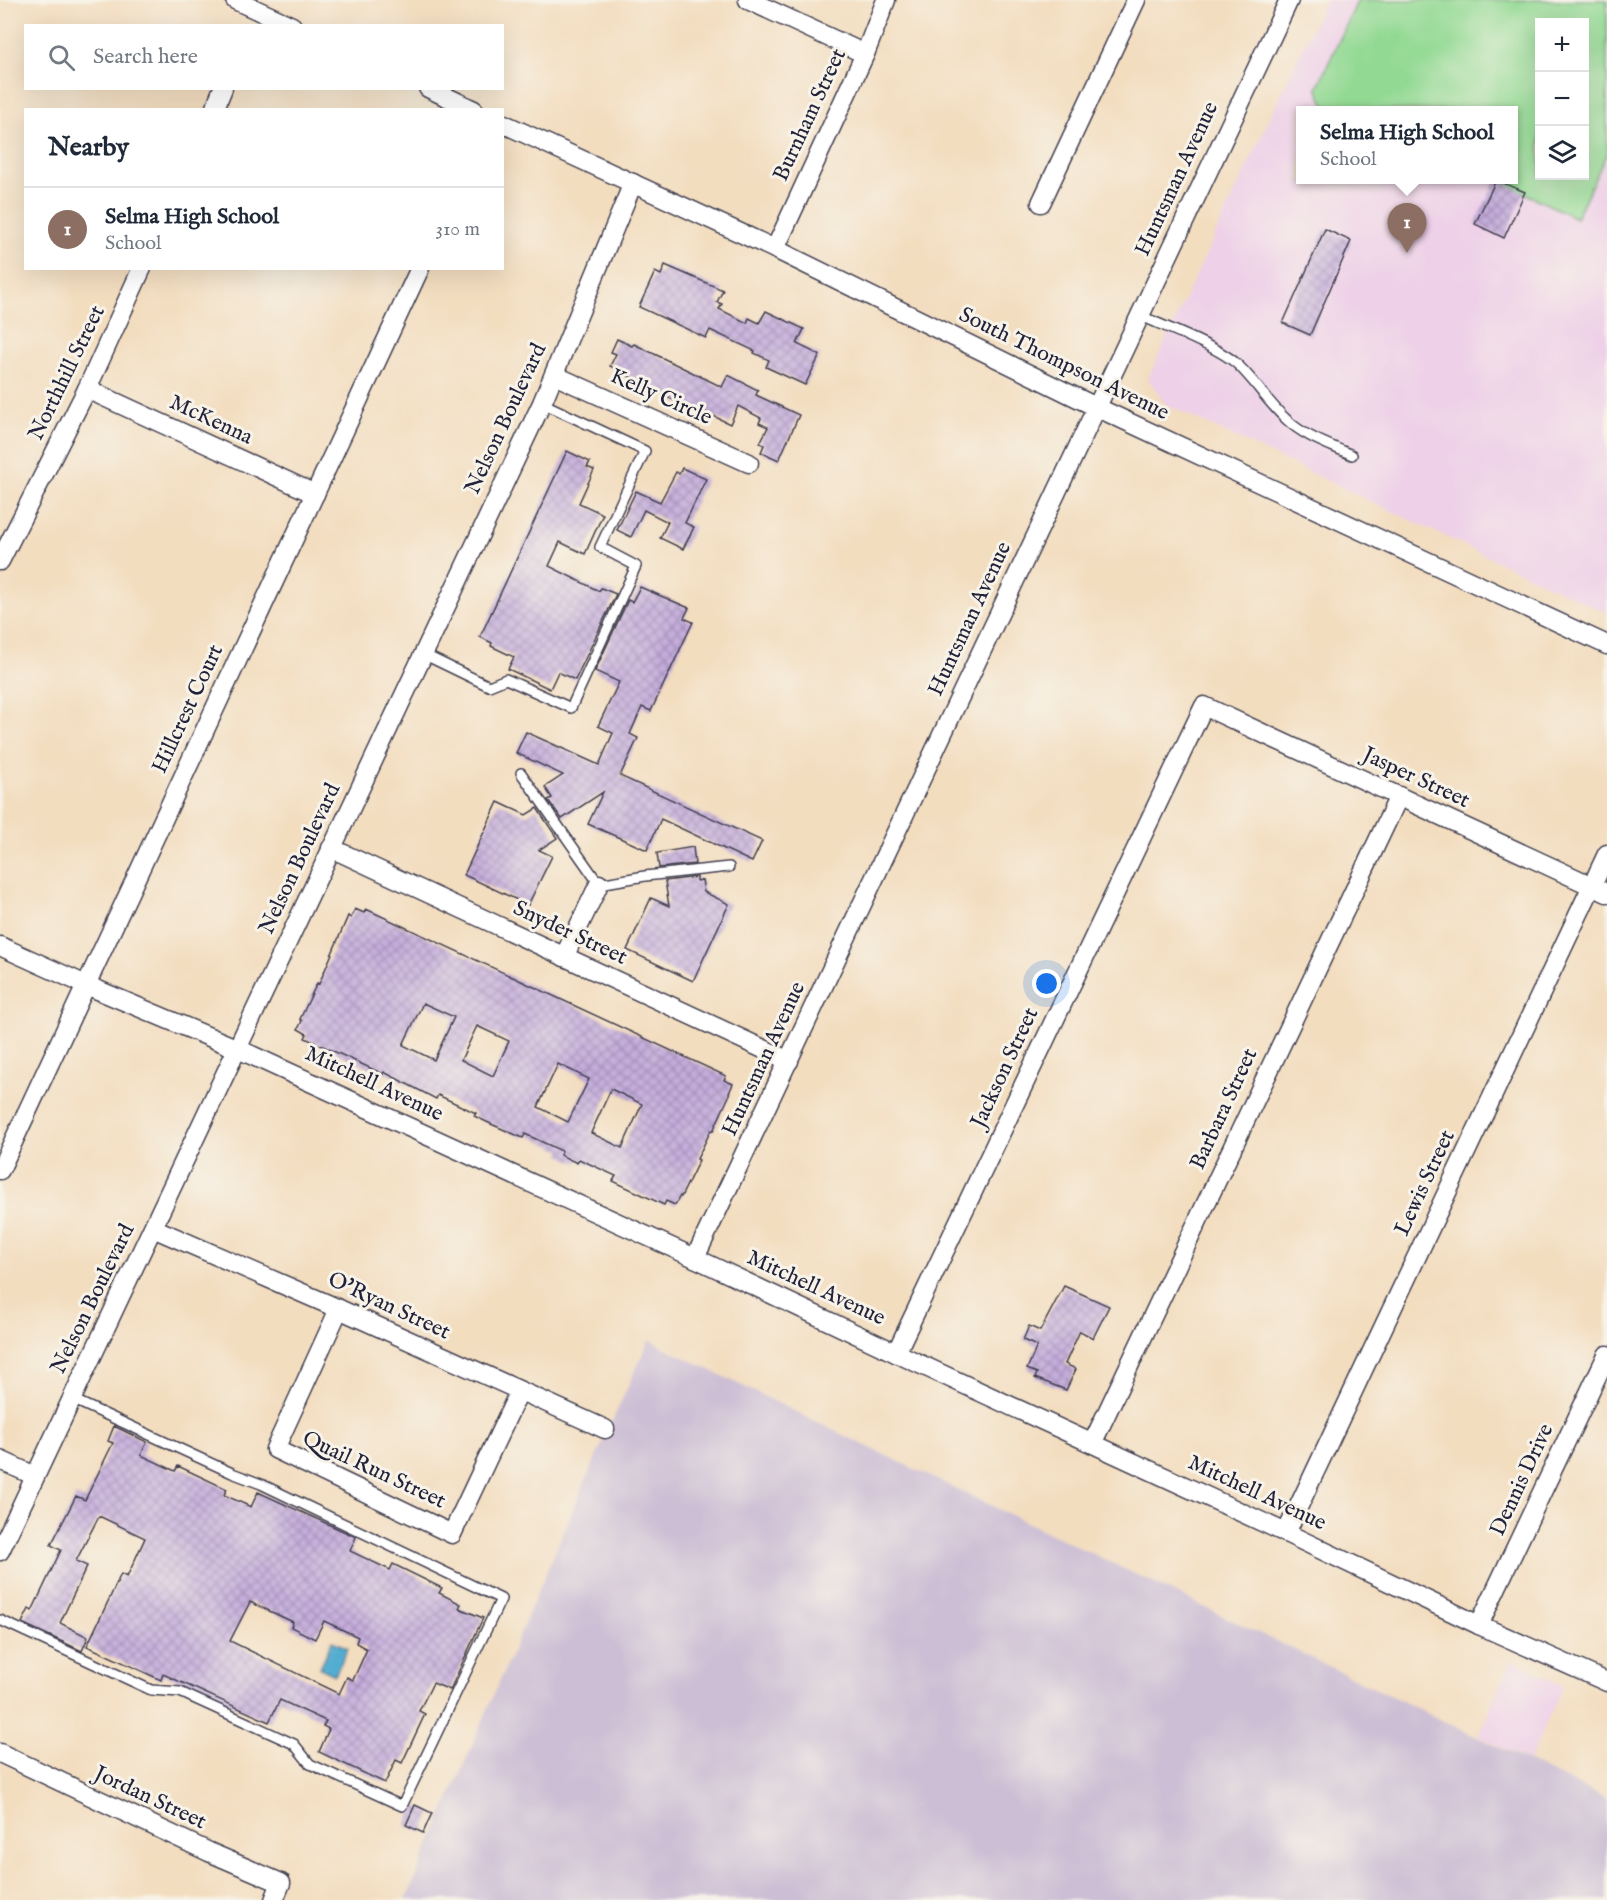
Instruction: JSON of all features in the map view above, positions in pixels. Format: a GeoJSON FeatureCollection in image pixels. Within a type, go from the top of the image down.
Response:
{"type":"FeatureCollection","features":[{"type":"Feature","properties":{"kind":"street"},"geometry":{"type":"LineString","coordinates":[[236,0],[287,24]]}},
{"type":"Feature","properties":{"kind":"street"},"geometry":{"type":"LineString","coordinates":[[748,0],[865,54]]}},
{"type":"Feature","properties":{"kind":"street","name":"Burnham Street"},"geometry":{"type":"LineString","coordinates":[[775,249],[865,54],[886,0]]}},
{"type":"Feature","properties":{"kind":"street"},"geometry":{"type":"LineString","coordinates":[[1041,203],[1136,0]]}},
{"type":"Feature","properties":{"kind":"street","name":"Huntsman Avenue"},"geometry":{"type":"LineString","coordinates":[[695,1258],[1289,0]]}},
{"type":"Feature","properties":{"kind":"street"},"geometry":{"type":"LineString","coordinates":[[215,108],[222,90]]}},
{"type":"Feature","properties":{"kind":"street"},"geometry":{"type":"LineString","coordinates":[[432,90],[470,108]]}},
{"type":"Feature","properties":{"kind":"street","name":"South Thompson Avenue"},"geometry":{"type":"LineString","coordinates":[[504,124],[775,249],[1096,407],[1607,645]]}},
{"type":"Feature","properties":{"kind":"street","name":"Nelson Boulevard"},"geometry":{"type":"LineString","coordinates":[[0,1551],[542,403],[633,183]]}},
{"type":"Feature","properties":{"kind":"street","name":"Northhill Street"},"geometry":{"type":"LineString","coordinates":[[0,561],[4,542],[87,389],[141,270]]}},
{"type":"Feature","properties":{"kind":"street","name":"Hillcrest Court"},"geometry":{"type":"LineString","coordinates":[[0,1170],[419,270]]}},
{"type":"Feature","properties":{"kind":"street","name":"Kelly Circle"},"geometry":{"type":"LineString","coordinates":[[554,375],[748,463]]}},
{"type":"Feature","properties":{"kind":"street","name":"McKenna"},"geometry":{"type":"LineString","coordinates":[[87,389],[315,494]]}},
{"type":"Feature","properties":{"kind":"street","name":"Jasper Street"},"geometry":{"type":"LineString","coordinates":[[1203,706],[1599,889]]}},
{"type":"Feature","properties":{"kind":"street","name":"Jackson Street"},"geometry":{"type":"LineString","coordinates":[[896,1353],[1203,706]]}},
{"type":"Feature","properties":{"kind":"street","name":"Barbara Street"},"geometry":{"type":"LineString","coordinates":[[1093,1442],[1399,796]]}},
{"type":"Feature","properties":{"kind":"street","name":"Snyder Street"},"geometry":{"type":"LineString","coordinates":[[331,848],[789,1060]]}},
{"type":"Feature","properties":{"kind":"street","name":"Lewis Street"},"geometry":{"type":"LineString","coordinates":[[1286,1533],[1599,889],[1607,854]]}},
{"type":"Feature","properties":{"kind":"street"},"geometry":{"type":"LineString","coordinates":[[564,957],[598,884]]}},
{"type":"Feature","properties":{"kind":"street","name":"Mitchell Avenue"},"geometry":{"type":"LineString","coordinates":[[0,946],[238,1049],[695,1258],[896,1353],[1093,1442],[1479,1625],[1607,1682]]}},
{"type":"Feature","properties":{"kind":"street","name":"O'Ryan Street"},"geometry":{"type":"LineString","coordinates":[[153,1228],[339,1308],[519,1392],[605,1429]]}},
{"type":"Feature","properties":{"kind":"street","name":"Quail Run Street"},"geometry":{"type":"LineString","coordinates":[[339,1308],[275,1449],[452,1534],[519,1392]]}},
{"type":"Feature","properties":{"kind":"street","name":"Dennis Drive"},"geometry":{"type":"LineString","coordinates":[[1479,1625],[1607,1355]]}},
{"type":"Feature","properties":{"kind":"street"},"geometry":{"type":"LineString","coordinates":[[0,1460],[35,1476]]}},
{"type":"Feature","properties":{"kind":"street","name":"Jordan Street"},"geometry":{"type":"LineString","coordinates":[[0,1753],[209,1852],[278,1892]]}},
{"type":"Feature","properties":{"kind":"lane"},"geometry":{"type":"LineString","coordinates":[[1139,315],[1237,364],[1289,422],[1316,439],[1352,455]]}},
{"type":"Feature","properties":{"kind":"lane"},"geometry":{"type":"LineString","coordinates":[[423,654],[489,686],[506,680],[571,708],[636,566],[600,547],[645,451],[542,403]]}},
{"type":"Feature","properties":{"kind":"lane"},"geometry":{"type":"LineString","coordinates":[[521,773],[598,884],[645,876],[729,867]]}},
{"type":"Feature","properties":{"kind":"lane"},"geometry":{"type":"LineString","coordinates":[[0,1620],[151,1690],[180,1692],[294,1744],[310,1764],[402,1806],[501,1599],[261,1484],[232,1473],[72,1399]]}},
{"type":"Feature","properties":{"kind":"shaded area"},"geometry":{"type":"Polygon","coordinates":[[[1325,0],[1607,0],[1607,613],[1165,404],[1148,378],[1325,0]]]}},
{"type":"Feature","properties":{"kind":"shaded area"},"geometry":{"type":"Polygon","coordinates":[[[649,1340],[841,1434],[1607,1799],[1607,1900],[406,1900],[587,1477],[649,1340]]]}},
{"type":"Feature","properties":{"kind":"shaded area"},"geometry":{"type":"Polygon","coordinates":[[[1512,1660],[1563,1686],[1529,1761],[1478,1736],[1512,1660]]]}},
{"type":"Feature","properties":{"kind":"green space"},"geometry":{"type":"Polygon","coordinates":[[[1358,0],[1607,0],[1607,153],[1576,218],[1505,184],[1518,184],[1518,106],[1325,106],[1317,88],[1358,0]]]}},
{"type":"Feature","properties":{"kind":"water"},"geometry":{"type":"Polygon","coordinates":[[[332,1641],[348,1648],[335,1675],[320,1668],[332,1641]]]}},
{"type":"Feature","properties":{"kind":"building"},"geometry":{"type":"Polygon","coordinates":[[[1494,184],[1506,184],[1525,192],[1504,238],[1475,224],[1494,184]]]}},
{"type":"Feature","properties":{"kind":"building"},"geometry":{"type":"Polygon","coordinates":[[[1325,229],[1351,241],[1310,335],[1283,323],[1325,229]]]}},
{"type":"Feature","properties":{"kind":"building"},"geometry":{"type":"Polygon","coordinates":[[[665,265],[723,290],[717,302],[722,304],[719,309],[747,323],[749,318],[759,323],[766,311],[804,329],[797,344],[820,355],[805,385],[766,367],[769,360],[754,353],[755,351],[710,330],[706,338],[639,307],[655,272],[661,275],[665,265]]]}},
{"type":"Feature","properties":{"kind":"building"},"geometry":{"type":"Polygon","coordinates":[[[617,339],[632,346],[634,344],[722,387],[728,375],[758,390],[756,395],[799,415],[779,460],[761,452],[764,445],[760,443],[768,427],[759,423],[761,418],[738,406],[730,424],[705,412],[687,407],[610,366],[616,354],[611,352],[617,339]]]}},
{"type":"Feature","properties":{"kind":"building"},"geometry":{"type":"Polygon","coordinates":[[[567,451],[590,462],[587,467],[594,470],[579,503],[603,514],[585,554],[560,542],[549,566],[599,591],[601,588],[616,594],[575,680],[558,672],[550,689],[508,669],[514,657],[491,646],[492,643],[480,637],[567,451]]]}},
{"type":"Feature","properties":{"kind":"building"},"geometry":{"type":"Polygon","coordinates":[[[682,468],[706,479],[685,523],[694,527],[683,549],[660,538],[668,522],[644,510],[631,537],[617,530],[636,491],[660,502],[676,472],[679,474],[682,468]]]}},
{"type":"Feature","properties":{"kind":"building"},"geometry":{"type":"Polygon","coordinates":[[[640,587],[689,608],[684,618],[693,622],[651,711],[642,707],[630,734],[638,738],[620,776],[762,841],[752,862],[661,819],[647,850],[588,824],[603,792],[562,819],[548,800],[552,798],[545,787],[563,775],[516,753],[526,732],[599,765],[613,733],[598,726],[619,682],[595,671],[628,600],[632,602],[640,587]]]}},
{"type":"Feature","properties":{"kind":"building"},"geometry":{"type":"Polygon","coordinates":[[[498,802],[526,815],[537,808],[557,838],[539,850],[552,856],[528,905],[464,875],[498,802]]]}},
{"type":"Feature","properties":{"kind":"building"},"geometry":{"type":"Polygon","coordinates":[[[693,847],[695,864],[659,868],[657,853],[693,847]]]}},
{"type":"Feature","properties":{"kind":"building"},"geometry":{"type":"Polygon","coordinates":[[[697,877],[697,881],[702,880],[704,892],[729,904],[693,981],[627,950],[651,898],[669,906],[665,881],[697,877]]]}},
{"type":"Feature","properties":{"kind":"building"},"geometry":{"type":"Polygon","coordinates":[[[355,909],[364,913],[366,909],[726,1076],[724,1080],[733,1084],[730,1094],[697,1159],[699,1160],[681,1197],[675,1205],[666,1201],[664,1205],[613,1181],[616,1176],[579,1159],[577,1163],[560,1155],[562,1151],[525,1134],[523,1138],[491,1124],[474,1116],[476,1113],[438,1095],[436,1099],[384,1072],[383,1074],[305,1038],[307,1034],[298,1029],[302,1021],[300,1019],[317,983],[319,984],[348,916],[351,918],[355,909]],[[423,1003],[403,1045],[434,1060],[454,1017],[423,1003]],[[477,1026],[461,1060],[493,1076],[509,1041],[477,1026]],[[558,1064],[538,1107],[568,1122],[589,1079],[558,1064]],[[611,1089],[591,1133],[622,1148],[642,1104],[611,1089]]]}},
{"type":"Feature","properties":{"kind":"building"},"geometry":{"type":"Polygon","coordinates":[[[1064,1286],[1109,1306],[1093,1338],[1080,1331],[1065,1364],[1076,1369],[1066,1390],[1035,1378],[1037,1373],[1027,1369],[1037,1346],[1023,1340],[1029,1326],[1040,1331],[1064,1286]]]}},
{"type":"Feature","properties":{"kind":"building"},"geometry":{"type":"Polygon","coordinates":[[[114,1426],[147,1442],[141,1455],[175,1471],[178,1466],[227,1489],[224,1495],[251,1507],[258,1492],[356,1537],[350,1551],[390,1570],[393,1564],[442,1588],[439,1593],[461,1604],[459,1608],[483,1618],[450,1690],[433,1683],[419,1711],[425,1714],[402,1763],[396,1760],[385,1783],[319,1752],[329,1729],[323,1726],[326,1721],[280,1700],[269,1722],[163,1674],[161,1680],[87,1646],[121,1574],[127,1577],[145,1538],[99,1516],[76,1561],[87,1566],[60,1623],[88,1637],[82,1651],[22,1623],[29,1609],[32,1611],[61,1550],[51,1545],[76,1496],[85,1500],[113,1443],[108,1441],[114,1426]],[[250,1602],[230,1641],[339,1694],[347,1677],[353,1680],[367,1649],[356,1643],[358,1637],[324,1621],[315,1639],[291,1627],[293,1622],[250,1602]]]}},
{"type":"Feature","properties":{"kind":"building"},"geometry":{"type":"Polygon","coordinates":[[[415,1805],[432,1813],[423,1833],[406,1825],[415,1805]]]}},
{"type":"Feature","properties":{"kind":"place","name":"Selma High School"},"geometry":{"type":"Point","coordinates":[1407,253]}}]}
